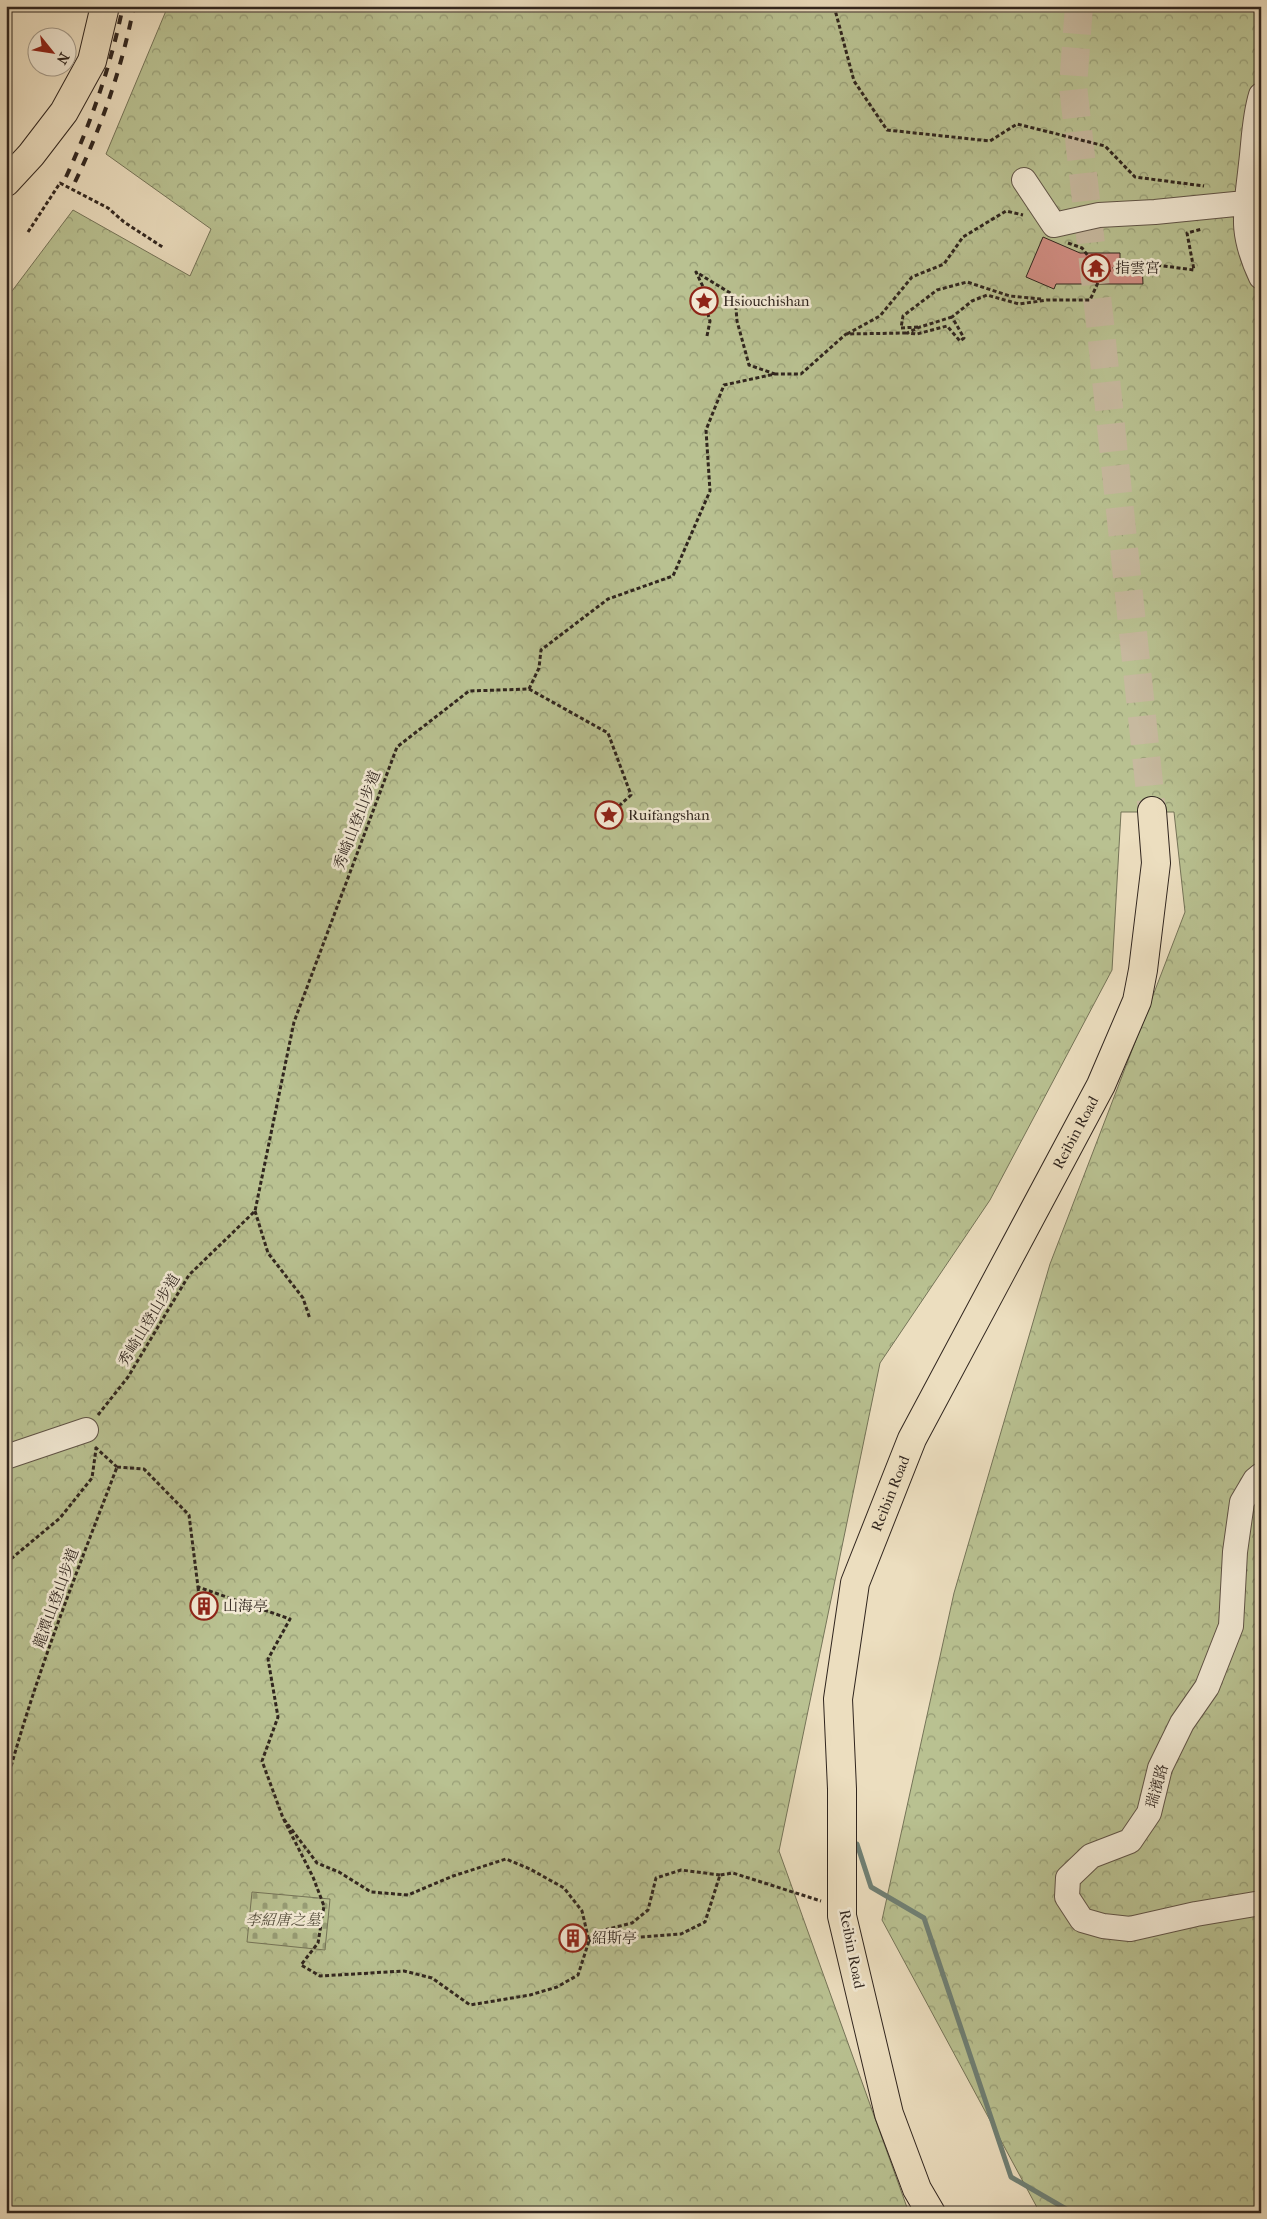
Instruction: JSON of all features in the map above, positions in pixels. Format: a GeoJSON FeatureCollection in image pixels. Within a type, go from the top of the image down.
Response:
{"type":"FeatureCollection","features":[{"type":"Feature","properties":{"kind":"main road"},"geometry":{"type":"LineString","coordinates":[[6,182],[31,155],[64,112],[92,61],[105,6]]}},
{"type":"Feature","properties":{"kind":"main road","name":"Reibin Road"},"geometry":{"type":"LineString","coordinates":[[931,2213],[917,2189],[888,2114],[842,1916],[842,1789],[838,1699],[856,1583],[912,1439],[1101,1085],[1137,1001],[1147,942],[1156,863],[1152,811]]}},
{"type":"Feature","properties":{"kind":"street"},"geometry":{"type":"LineString","coordinates":[[1261,96],[1254,116],[1251,165],[1245,203],[1245,231],[1252,258],[1261,277]]}},
{"type":"Feature","properties":{"kind":"street"},"geometry":{"type":"LineString","coordinates":[[1024,180],[1054,225],[1100,215],[1245,203]]}},
{"type":"Feature","properties":{"kind":"street"},"geometry":{"type":"LineString","coordinates":[[6,1457],[91,1439]]}},
{"type":"Feature","properties":{"kind":"street","name":"瑞濱路"},"geometry":{"type":"LineString","coordinates":[[1261,1475],[1255,1480],[1242,1502],[1235,1552],[1231,1626],[1207,1687],[1182,1723],[1160,1768],[1149,1813],[1130,1841],[1091,1856],[1068,1878],[1067,1897],[1082,1920],[1103,1926],[1130,1930],[1196,1914],[1261,1903]]}},
{"type":"Feature","properties":{"kind":"path"},"geometry":{"type":"LineString","coordinates":[[834,6],[854,81],[887,130],[990,140],[1017,124],[1104,146],[1135,177],[1207,186]]}},
{"type":"Feature","properties":{"kind":"path"},"geometry":{"type":"LineString","coordinates":[[28,232],[60,183],[108,208],[124,222],[164,248]]}},
{"type":"Feature","properties":{"kind":"path"},"geometry":{"type":"LineString","coordinates":[[620,813],[620,805],[631,795],[608,733],[530,689],[539,668],[541,650],[548,644],[608,599],[673,576],[710,491],[706,430],[724,384],[775,374],[801,374],[846,334],[880,316],[912,277],[944,264],[963,237],[1006,211],[1054,225],[1063,241],[1082,248],[1102,274]]}},
{"type":"Feature","properties":{"kind":"path"},"geometry":{"type":"LineString","coordinates":[[920,327],[901,328],[903,316],[937,290],[967,282],[1010,296],[1046,300],[1090,300],[1102,274],[1123,264],[1142,263],[1194,270],[1187,233],[1208,227]]}},
{"type":"Feature","properties":{"kind":"path"},"geometry":{"type":"LineString","coordinates":[[707,336],[710,321],[704,301],[706,293],[696,272],[735,296],[737,321],[749,365],[775,374]]}},
{"type":"Feature","properties":{"kind":"path"},"geometry":{"type":"LineString","coordinates":[[907,333],[952,317],[972,301],[987,295],[1019,304],[1046,300]]}},
{"type":"Feature","properties":{"kind":"path"},"geometry":{"type":"LineString","coordinates":[[846,334],[917,334],[947,326],[960,341],[964,338],[952,317]]}},
{"type":"Feature","properties":{"kind":"path","name":"秀崎山登山步道"},"geometry":{"type":"LineString","coordinates":[[91,1439],[189,1275],[255,1210],[294,1022],[397,747],[469,691],[530,689]]}},
{"type":"Feature","properties":{"kind":"path"},"geometry":{"type":"LineString","coordinates":[[255,1210],[268,1253],[303,1298],[310,1319]]}},
{"type":"Feature","properties":{"kind":"path"},"geometry":{"type":"LineString","coordinates":[[91,1439],[117,1466],[144,1469],[189,1515],[199,1597]]}},
{"type":"Feature","properties":{"kind":"path"},"geometry":{"type":"LineString","coordinates":[[6,1563],[60,1518],[92,1478],[91,1439]]}},
{"type":"Feature","properties":{"kind":"path","name":"龍潭山登山步道"},"geometry":{"type":"LineString","coordinates":[[6,1785],[21,1729],[60,1617],[117,1466]]}},
{"type":"Feature","properties":{"kind":"path"},"geometry":{"type":"LineString","coordinates":[[198,1586],[290,1619],[268,1659],[278,1717],[262,1761],[283,1818],[313,1877],[324,1906],[318,1943],[301,1965],[320,1976],[404,1971],[432,1978],[470,2005],[530,1995],[557,1987],[578,1975],[588,1941],[582,1911],[564,1888],[530,1869],[506,1859],[453,1876],[408,1895],[371,1892],[339,1872],[317,1863],[283,1818]]}},
{"type":"Feature","properties":{"kind":"path"},"geometry":{"type":"LineString","coordinates":[[588,1941],[600,1931],[632,1923],[648,1910],[656,1878],[681,1870],[720,1875],[733,1873],[789,1892],[816,1898],[842,1916]]}},
{"type":"Feature","properties":{"kind":"path"},"geometry":{"type":"LineString","coordinates":[[588,1941],[681,1934],[704,1922],[720,1875]]}},
{"type":"Feature","properties":{"kind":"green space"},"geometry":{"type":"Polygon","coordinates":[[[168,6],[1261,6],[1261,2213],[1040,2213],[882,1920],[954,1593],[1050,1264],[1185,912],[1174,812],[1121,812],[1112,970],[990,1200],[880,1363],[779,1851],[909,2213],[6,2213],[6,299],[73,210],[190,276],[211,229],[106,154],[168,6]]]}},
{"type":"Feature","properties":{"kind":"green space","name":"李紹唐之墓"},"geometry":{"type":"Polygon","coordinates":[[[252,1892],[330,1899],[325,1950],[247,1942],[252,1892]]]}},
{"type":"Feature","properties":{"kind":"building"},"geometry":{"type":"Polygon","coordinates":[[[1043,237],[1080,253],[1120,253],[1120,264],[1142,263],[1143,284],[1056,284],[1054,289],[1026,277],[1043,237]]]}},
{"type":"Feature","properties":{"kind":"building","name":"山海亭"},"geometry":{"type":"Polygon","coordinates":[[[199,1597],[213,1602],[209,1614],[195,1610],[199,1597]]]}},
{"type":"Feature","properties":{"kind":"building","name":"紹斯亭"},"geometry":{"type":"Polygon","coordinates":[[[570,1932],[576,1932],[580,1939],[576,1946],[570,1946],[566,1942],[566,1936],[570,1932]]]}},
{"type":"Feature","properties":{"kind":"waterway"},"geometry":{"type":"LineString","coordinates":[[857,1844],[871,1887],[924,1918],[1011,2177],[1073,2213]]}},
{"type":"Feature","properties":{"kind":"tunnel"},"geometry":{"type":"LineString","coordinates":[[1079,6],[1073,86],[1152,811]]}},
{"type":"Feature","properties":{"kind":"railway"},"geometry":{"type":"LineString","coordinates":[[66,177],[84,136],[99,93],[113,50],[123,6]]}},
{"type":"Feature","properties":{"kind":"railway"},"geometry":{"type":"LineString","coordinates":[[75,182],[110,96],[124,51],[134,6]]}},
{"type":"Feature","properties":{"kind":"place","name":"指雲宮"},"geometry":{"type":"Point","coordinates":[1096,268]}},
{"type":"Feature","properties":{"kind":"place","name":"Hsiouchishan"},"geometry":{"type":"Point","coordinates":[704,301]}},
{"type":"Feature","properties":{"kind":"place","name":"Ruifangshan"},"geometry":{"type":"Point","coordinates":[609,815]}},
{"type":"Feature","properties":{"kind":"place","name":"山海亭"},"geometry":{"type":"Point","coordinates":[204,1606]}},
{"type":"Feature","properties":{"kind":"place","name":"紹斯亭"},"geometry":{"type":"Point","coordinates":[573,1938]}}]}
